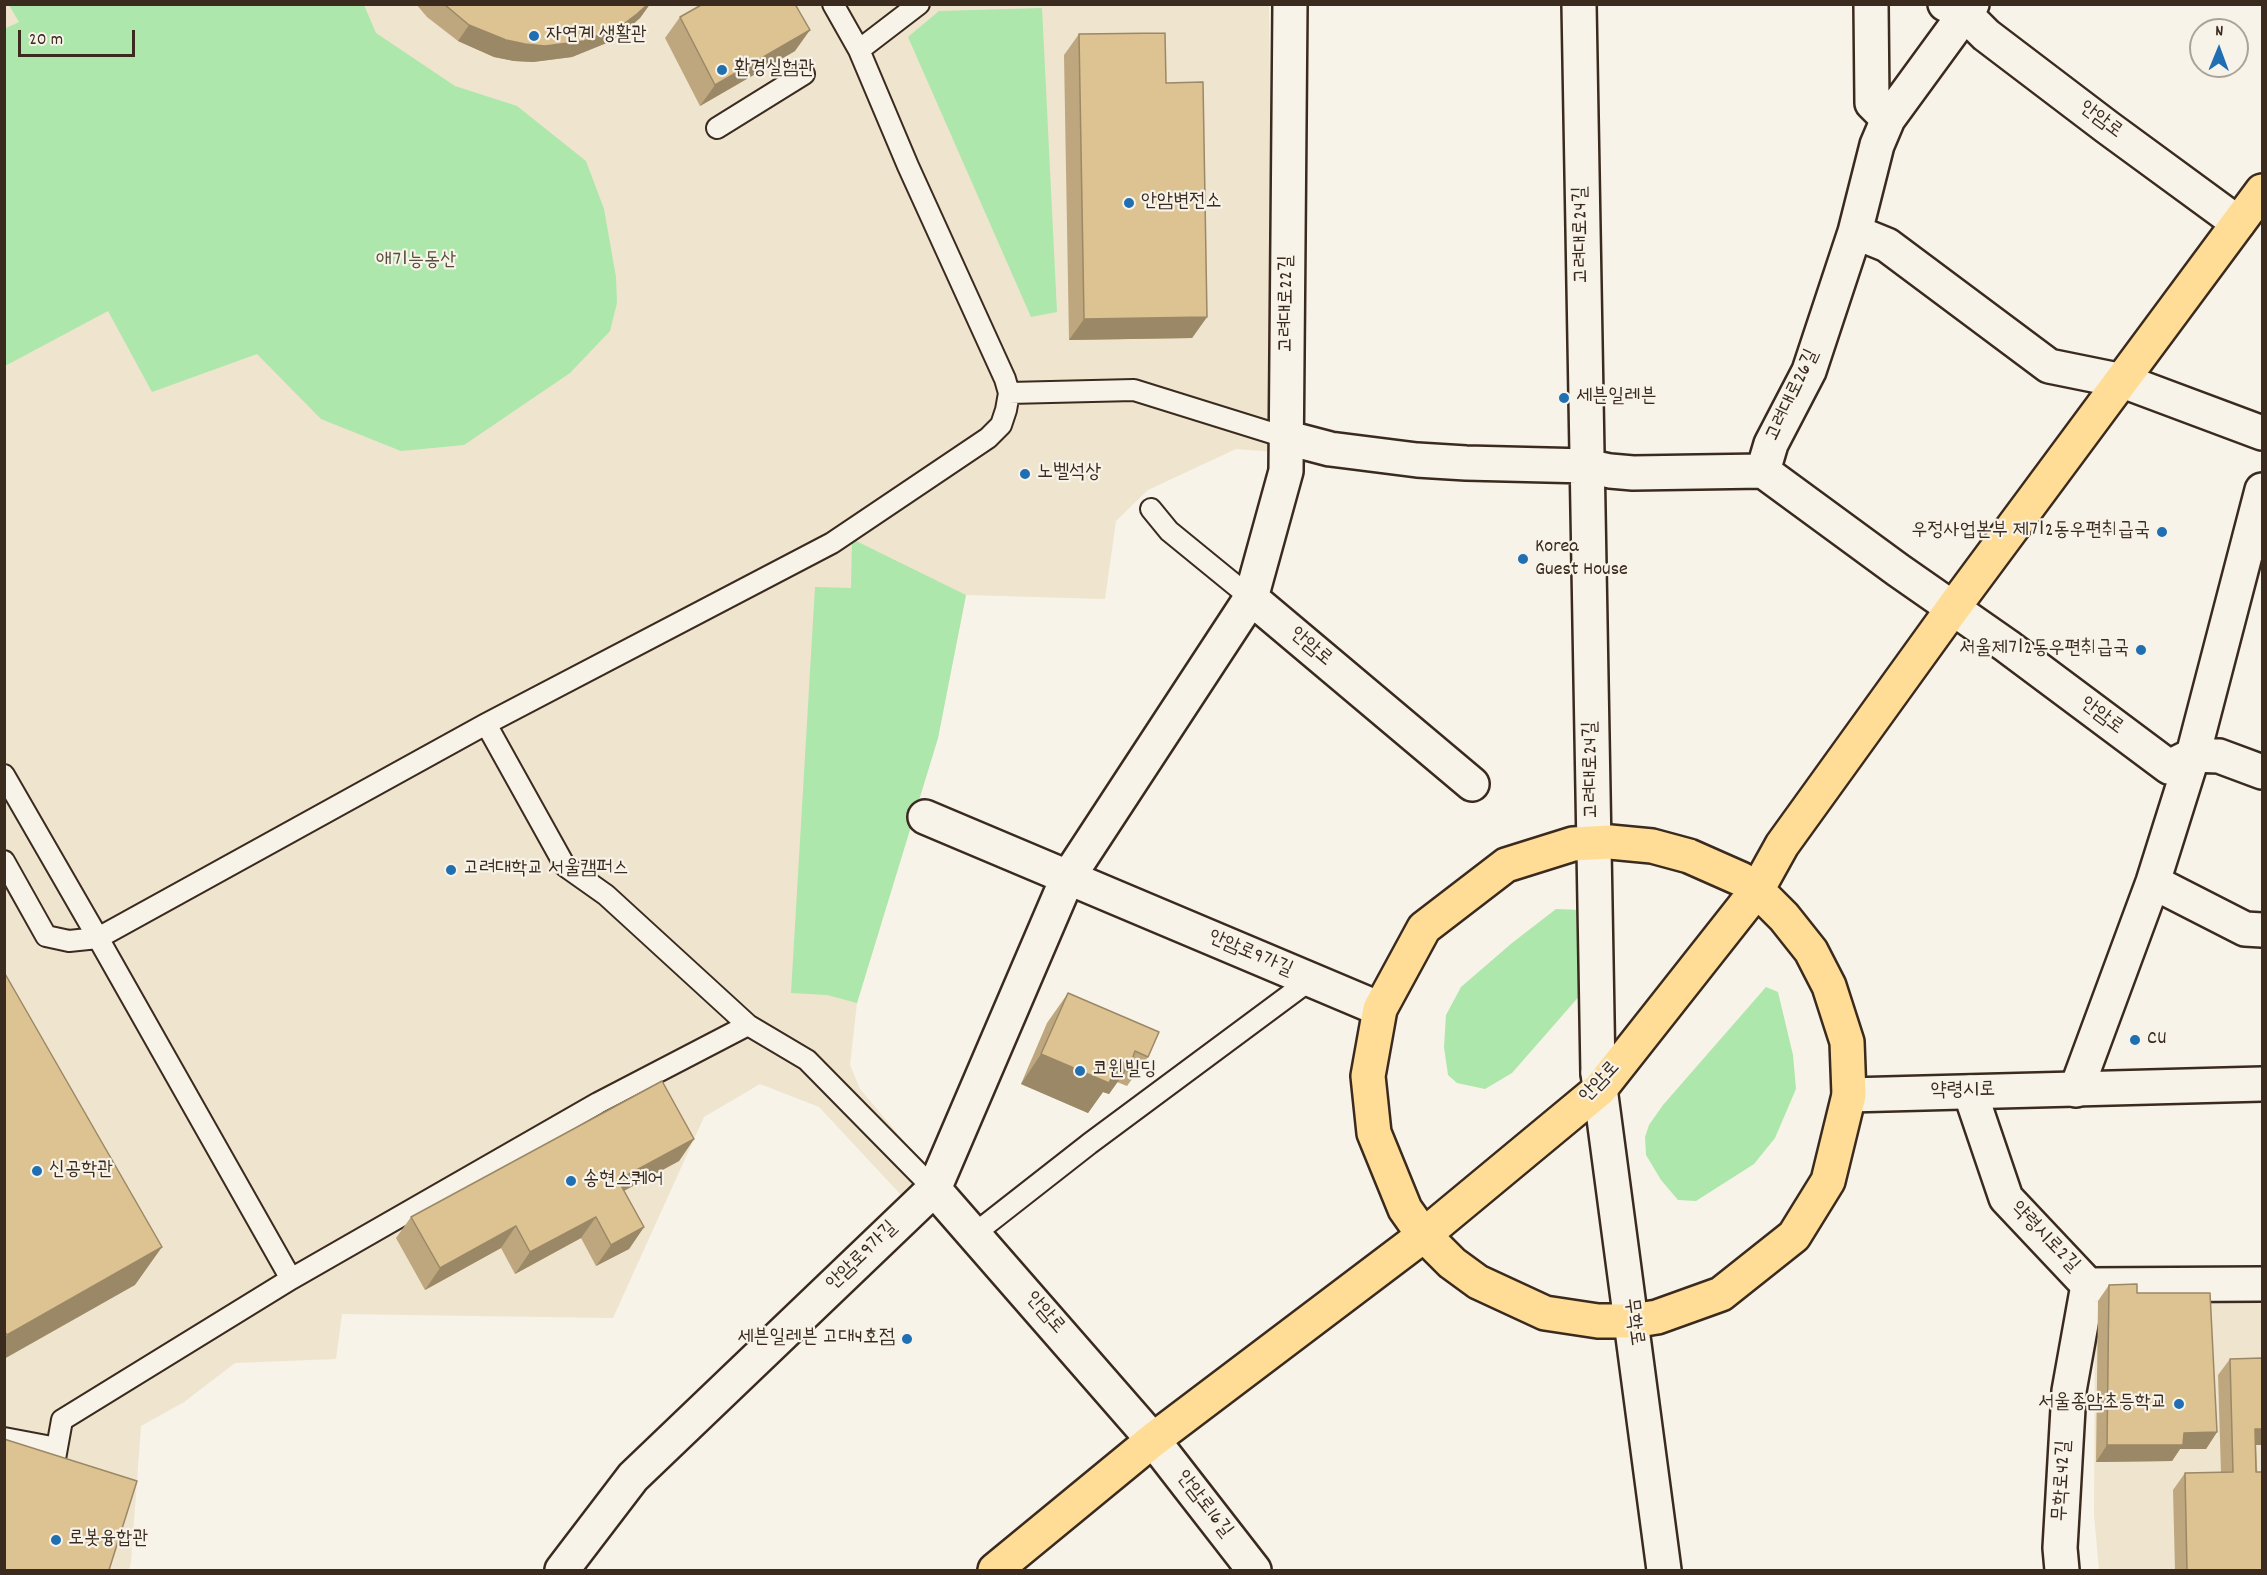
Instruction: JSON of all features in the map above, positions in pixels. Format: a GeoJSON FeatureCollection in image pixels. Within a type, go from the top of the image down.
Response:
{"type":"FeatureCollection","features":[{"type":"Feature","properties":{"kind":"main road","name":"안암로"},"geometry":{"type":"LineString","coordinates":[[995,1570],[1153,1440],[1372,1276],[1421,1230],[1599,1081],[1782,845],[1953,608],[2262,191]]}},
{"type":"Feature","properties":{"kind":"main road"},"geometry":{"type":"LineString","coordinates":[[1610,842],[1652,846],[1689,855],[1749,885],[1784,917],[1811,951],[1829,986],[1846,1042],[1849,1095],[1828,1181],[1794,1236],[1722,1294],[1657,1317],[1632,1321],[1598,1321],[1545,1313],[1478,1282],[1452,1263],[1405,1209],[1374,1133],[1368,1076],[1380,1009],[1424,928],[1506,865],[1573,844],[1610,842]]}},
{"type":"Feature","properties":{"kind":"street","name":"고려대로22길"},"geometry":{"type":"LineString","coordinates":[[1251,598],[1286,471],[1290,4]]}},
{"type":"Feature","properties":{"kind":"street","name":"고려대로24길"},"geometry":{"type":"LineString","coordinates":[[1579,4],[1599,1081]]}},
{"type":"Feature","properties":{"kind":"street"},"geometry":{"type":"LineString","coordinates":[[1871,4],[1872,103],[1888,119]]}},
{"type":"Feature","properties":{"kind":"street","name":"고려대로26길"},"geometry":{"type":"LineString","coordinates":[[1763,471],[1771,444],[1809,371],[1855,232],[1877,145],[1888,119],[1960,8]]}},
{"type":"Feature","properties":{"kind":"street","name":"안암로"},"geometry":{"type":"LineString","coordinates":[[1960,8],[1986,35],[2238,223]]}},
{"type":"Feature","properties":{"kind":"street"},"geometry":{"type":"LineString","coordinates":[[1855,232],[1887,245],[2049,366],[2123,381],[2262,433]]}},
{"type":"Feature","properties":{"kind":"street"},"geometry":{"type":"LineString","coordinates":[[1288,438],[1330,449],[1466,464],[1587,466],[1633,473],[1763,471]]}},
{"type":"Feature","properties":{"kind":"street","name":"안암로"},"geometry":{"type":"LineString","coordinates":[[1763,471],[2169,767],[2193,754],[2219,756],[2262,772]]}},
{"type":"Feature","properties":{"kind":"street"},"geometry":{"type":"LineString","coordinates":[[2076,1090],[2153,882],[2193,754],[2262,490]]}},
{"type":"Feature","properties":{"kind":"street","name":"안암로"},"geometry":{"type":"LineString","coordinates":[[1251,598],[1472,784]]}},
{"type":"Feature","properties":{"kind":"street","name":"안암로9가길"},"geometry":{"type":"LineString","coordinates":[[562,1570],[633,1478],[934,1189],[1067,879],[1251,598]]}},
{"type":"Feature","properties":{"kind":"street","name":"안암로9가길"},"geometry":{"type":"LineString","coordinates":[[925,817],[1310,980]]}},
{"type":"Feature","properties":{"kind":"street"},"geometry":{"type":"LineString","coordinates":[[2153,882],[2245,929],[2262,930]]}},
{"type":"Feature","properties":{"kind":"street"},"geometry":{"type":"LineString","coordinates":[[1310,980],[1380,1009]]}},
{"type":"Feature","properties":{"kind":"street","name":"무학로"},"geometry":{"type":"LineString","coordinates":[[1599,1081],[1664,1570]]}},
{"type":"Feature","properties":{"kind":"street","name":"약령시로"},"geometry":{"type":"LineString","coordinates":[[1849,1095],[2262,1084]]}},
{"type":"Feature","properties":{"kind":"street","name":"약령시로2길"},"geometry":{"type":"LineString","coordinates":[[1970,1092],[2006,1198],[2088,1285],[2262,1284]]}},
{"type":"Feature","properties":{"kind":"street","name":"안암로"},"geometry":{"type":"LineString","coordinates":[[934,1189],[1153,1440]]}},
{"type":"Feature","properties":{"kind":"street","name":"무학로42길"},"geometry":{"type":"LineString","coordinates":[[2062,1570],[2060,1548],[2069,1391],[2088,1285]]}},
{"type":"Feature","properties":{"kind":"street","name":"안암로16길"},"geometry":{"type":"LineString","coordinates":[[1153,1440],[1254,1570]]}},
{"type":"Feature","properties":{"kind":"lane"},"geometry":{"type":"LineString","coordinates":[[4,861],[46,936],[69,941],[98,938],[486,724],[832,543],[988,438],[1001,425],[1009,393],[1005,379],[908,166],[859,50],[833,4]]}},
{"type":"Feature","properties":{"kind":"lane"},"geometry":{"type":"LineString","coordinates":[[859,50],[919,4]]}},
{"type":"Feature","properties":{"kind":"lane"},"geometry":{"type":"LineString","coordinates":[[717,128],[804,74]]}},
{"type":"Feature","properties":{"kind":"lane"},"geometry":{"type":"LineString","coordinates":[[1009,393],[1134,390],[1288,438]]}},
{"type":"Feature","properties":{"kind":"lane","name":"안암로"},"geometry":{"type":"LineString","coordinates":[[1151,509],[1169,531],[1251,598]]}},
{"type":"Feature","properties":{"kind":"lane"},"geometry":{"type":"LineString","coordinates":[[486,724],[565,866],[606,895],[748,1025],[807,1060],[934,1189]]}},
{"type":"Feature","properties":{"kind":"lane"},"geometry":{"type":"LineString","coordinates":[[4,775],[291,1279]]}},
{"type":"Feature","properties":{"kind":"lane","name":"안암로9가길"},"geometry":{"type":"LineString","coordinates":[[974,1234],[1089,1144],[1310,980]]}},
{"type":"Feature","properties":{"kind":"lane"},"geometry":{"type":"LineString","coordinates":[[50,1489],[62,1420],[291,1279],[598,1103],[748,1025]]}},
{"type":"Feature","properties":{"kind":"lane"},"geometry":{"type":"LineString","coordinates":[[4,1438],[57,1449]]}},
{"type":"Feature","properties":{"kind":"shaded area","name":"고려대학교 서울캠퍼스"},"geometry":{"type":"Polygon","coordinates":[[[5,5],[1269,5],[1274,452],[1236,449],[1148,490],[1116,521],[1105,599],[966,595],[938,738],[857,1003],[850,1065],[860,1089],[924,1165],[944,1165],[934,1189],[901,1195],[819,1107],[760,1084],[704,1117],[613,1318],[342,1314],[336,1359],[235,1363],[184,1402],[141,1426],[129,1570],[5,1570],[5,5]]]}},
{"type":"Feature","properties":{"kind":"shaded area","name":"서울종암초등학교"},"geometry":{"type":"Polygon","coordinates":[[[2262,1292],[2262,1570],[2099,1570],[2094,1515],[2095,1294],[2262,1292]]]}},
{"type":"Feature","properties":{"kind":"green space","name":"애기능동산"},"geometry":{"type":"Polygon","coordinates":[[[9,5],[364,5],[376,33],[455,86],[517,106],[586,161],[604,209],[616,277],[617,303],[610,331],[570,373],[464,445],[401,451],[321,419],[257,354],[152,392],[108,311],[5,366],[4,29],[19,22],[9,5]]]}},
{"type":"Feature","properties":{"kind":"green space"},"geometry":{"type":"Polygon","coordinates":[[[1042,8],[1057,312],[1031,317],[908,37],[939,11],[1042,8]]]}},
{"type":"Feature","properties":{"kind":"green space"},"geometry":{"type":"Polygon","coordinates":[[[852,539],[966,595],[938,738],[857,1003],[827,995],[791,993],[815,587],[851,588],[852,539]]]}},
{"type":"Feature","properties":{"kind":"green space"},"geometry":{"type":"Polygon","coordinates":[[[1556,909],[1582,910],[1582,993],[1512,1073],[1485,1089],[1457,1083],[1448,1075],[1444,1047],[1446,1015],[1461,987],[1556,909]]]}},
{"type":"Feature","properties":{"kind":"green space"},"geometry":{"type":"Polygon","coordinates":[[[1766,987],[1778,992],[1793,1055],[1796,1089],[1775,1138],[1754,1164],[1696,1201],[1678,1200],[1661,1180],[1646,1155],[1645,1137],[1649,1125],[1663,1105],[1766,987]]]}},
{"type":"Feature","properties":{"kind":"building","name":"자연계 생활관"},"geometry":{"type":"Polygon","coordinates":[[[444,4],[648,4],[621,26],[584,41],[545,46],[506,40],[469,25],[444,4]]]}},
{"type":"Feature","properties":{"kind":"building","name":"환경실험관"},"geometry":{"type":"Polygon","coordinates":[[[703,4],[795,4],[810,30],[715,85],[680,17],[703,4]]]}},
{"type":"Feature","properties":{"kind":"building","name":"안암변전소"},"geometry":{"type":"Polygon","coordinates":[[[1165,33],[1166,83],[1203,82],[1207,317],[1084,319],[1079,34],[1165,33]]]}},
{"type":"Feature","properties":{"kind":"building"},"geometry":{"type":"Polygon","coordinates":[[[4,972],[162,1247],[7,1335],[4,1331],[4,972]]]}},
{"type":"Feature","properties":{"kind":"building"},"geometry":{"type":"Polygon","coordinates":[[[1068,993],[1159,1032],[1148,1057],[1135,1051],[1130,1065],[1119,1061],[1109,1083],[1041,1054],[1068,993]]]}},
{"type":"Feature","properties":{"kind":"building","name":"송현스퀘어"},"geometry":{"type":"Polygon","coordinates":[[[662,1081],[694,1139],[618,1180],[644,1227],[611,1245],[596,1217],[530,1252],[516,1226],[440,1268],[411,1217],[662,1081]]]}},
{"type":"Feature","properties":{"kind":"building"},"geometry":{"type":"Polygon","coordinates":[[[2137,1284],[2137,1293],[2210,1293],[2217,1432],[2184,1433],[2183,1445],[2107,1445],[2109,1285],[2137,1284]]]}},
{"type":"Feature","properties":{"kind":"building"},"geometry":{"type":"Polygon","coordinates":[[[2262,1358],[2262,1429],[2255,1429],[2256,1472],[2262,1472],[2262,1570],[2187,1570],[2185,1473],[2233,1472],[2230,1359],[2262,1358]]]}},
{"type":"Feature","properties":{"kind":"building","name":"로봇융합관"},"geometry":{"type":"Polygon","coordinates":[[[4,1439],[137,1481],[109,1570],[4,1570],[4,1439]]]}},
{"type":"Feature","properties":{"kind":"place","name":"자연계 생활관"},"geometry":{"type":"Point","coordinates":[534,36]}},
{"type":"Feature","properties":{"kind":"place","name":"환경실험관"},"geometry":{"type":"Point","coordinates":[722,70]}},
{"type":"Feature","properties":{"kind":"place","name":"안암변전소"},"geometry":{"type":"Point","coordinates":[1129,203]}},
{"type":"Feature","properties":{"kind":"place","name":"세븐일레븐"},"geometry":{"type":"Point","coordinates":[1564,398]}},
{"type":"Feature","properties":{"kind":"place","name":"노벨석상"},"geometry":{"type":"Point","coordinates":[1025,474]}},
{"type":"Feature","properties":{"kind":"place","name":"우정사업본부 제기2동우편취급국"},"geometry":{"type":"Point","coordinates":[2162,532]}},
{"type":"Feature","properties":{"kind":"place","name":"Korea Guest House"},"geometry":{"type":"Point","coordinates":[1523,559]}},
{"type":"Feature","properties":{"kind":"place","name":"서울제기2동우편취급국"},"geometry":{"type":"Point","coordinates":[2141,650]}},
{"type":"Feature","properties":{"kind":"place","name":"고려대학교 서울캠퍼스"},"geometry":{"type":"Point","coordinates":[451,870]}},
{"type":"Feature","properties":{"kind":"place","name":"CU"},"geometry":{"type":"Point","coordinates":[2135,1040]}},
{"type":"Feature","properties":{"kind":"place","name":"코윈빌딩"},"geometry":{"type":"Point","coordinates":[1080,1071]}},
{"type":"Feature","properties":{"kind":"place","name":"신공학관"},"geometry":{"type":"Point","coordinates":[37,1171]}},
{"type":"Feature","properties":{"kind":"place","name":"송현스퀘어"},"geometry":{"type":"Point","coordinates":[571,1181]}},
{"type":"Feature","properties":{"kind":"place","name":"세븐일레븐 고대4호점"},"geometry":{"type":"Point","coordinates":[907,1339]}},
{"type":"Feature","properties":{"kind":"place","name":"서울종암초등학교"},"geometry":{"type":"Point","coordinates":[2179,1404]}},
{"type":"Feature","properties":{"kind":"place","name":"로봇융합관"},"geometry":{"type":"Point","coordinates":[56,1540]}}]}
